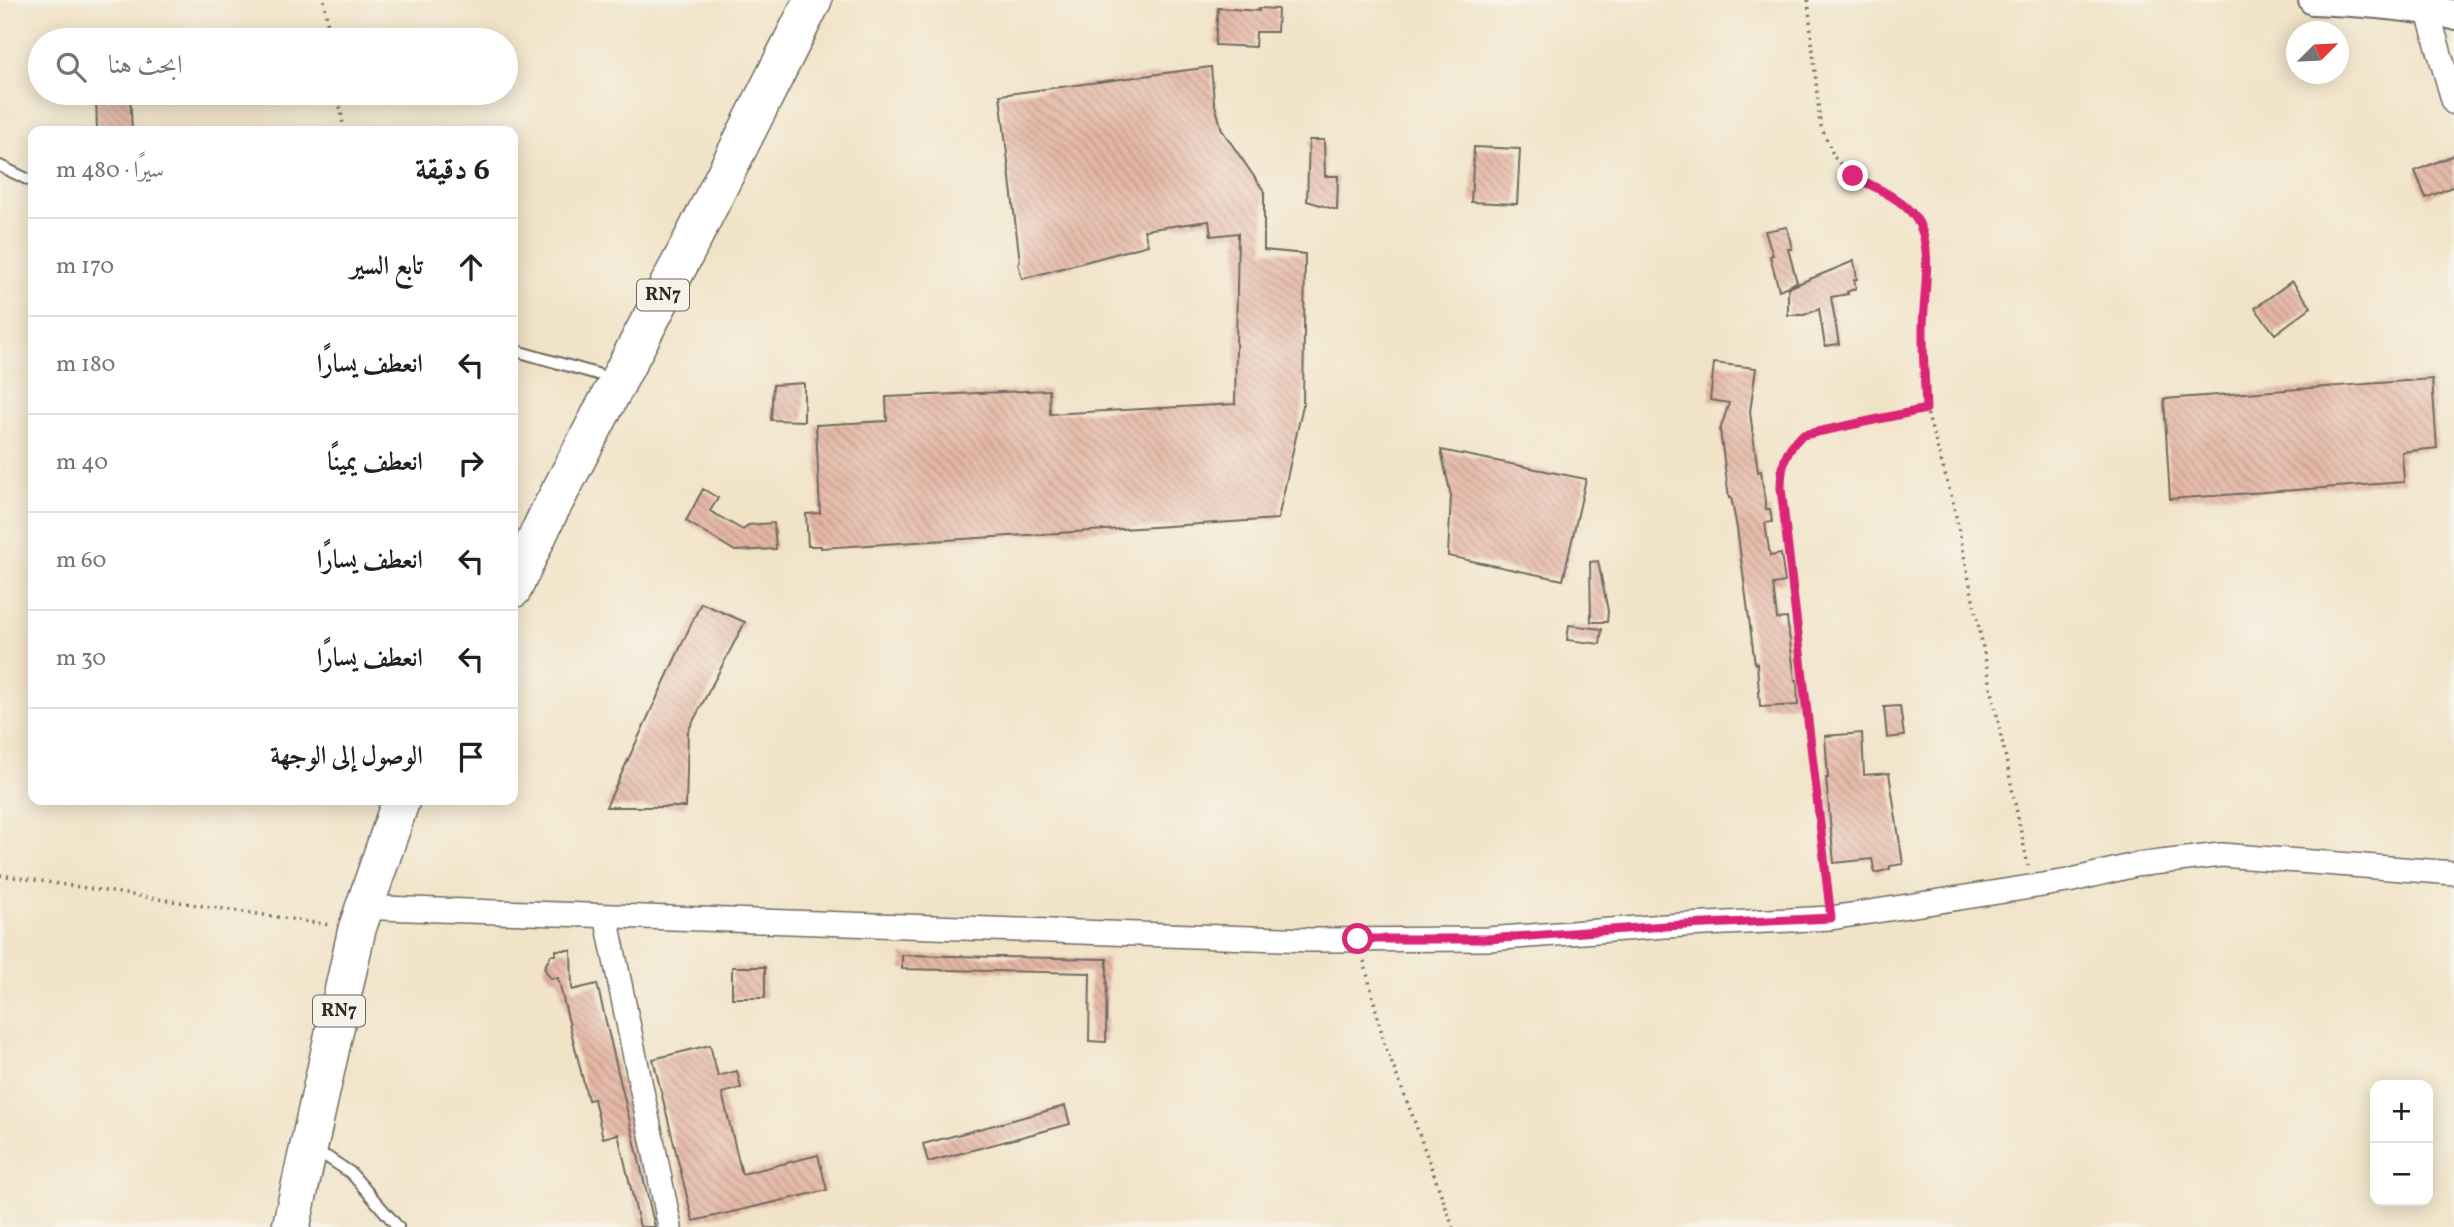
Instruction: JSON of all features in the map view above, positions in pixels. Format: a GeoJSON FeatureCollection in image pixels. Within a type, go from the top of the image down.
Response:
{"type":"FeatureCollection","features":[{"type":"Feature","properties":{"kind":"highway","name":"RN7"},"geometry":{"type":"LineString","coordinates":[[518,524],[789,0]]}},
{"type":"Feature","properties":{"kind":"highway","name":"RN7"},"geometry":{"type":"LineString","coordinates":[[518,578],[547,516],[688,248],[813,0]]}},
{"type":"Feature","properties":{"kind":"highway","name":"RN7"},"geometry":{"type":"LineString","coordinates":[[291,1227],[368,914],[400,805]]}},
{"type":"Feature","properties":{"kind":"highway","name":"RN7"},"geometry":{"type":"LineString","coordinates":[[312,1227],[327,1157],[368,914],[419,805]]}},
{"type":"Feature","properties":{"kind":"street"},"geometry":{"type":"LineString","coordinates":[[2313,0],[2424,4],[2454,15]]}},
{"type":"Feature","properties":{"kind":"street"},"geometry":{"type":"LineString","coordinates":[[2424,4],[2454,103]]}},
{"type":"Feature","properties":{"kind":"street"},"geometry":{"type":"LineString","coordinates":[[368,914],[606,916],[1310,940],[1488,939],[1665,926],[1831,918],[2068,881],[2135,865],[2221,855],[2454,873]]}},
{"type":"Feature","properties":{"kind":"street"},"geometry":{"type":"LineString","coordinates":[[606,916],[670,1227]]}},
{"type":"Feature","properties":{"kind":"lane"},"geometry":{"type":"LineString","coordinates":[[0,166],[28,180]]}},
{"type":"Feature","properties":{"kind":"lane"},"geometry":{"type":"LineString","coordinates":[[518,351],[597,374]]}},
{"type":"Feature","properties":{"kind":"lane"},"geometry":{"type":"LineString","coordinates":[[327,1157],[351,1173],[398,1227]]}},
{"type":"Feature","properties":{"kind":"path"},"geometry":{"type":"LineString","coordinates":[[324,0],[328,28]]}},
{"type":"Feature","properties":{"kind":"path"},"geometry":{"type":"LineString","coordinates":[[1808,0],[1820,124],[1826,141],[1834,157],[1853,176],[1902,204],[1916,218],[1924,236],[1927,260],[1923,335],[1926,409],[1953,502],[2032,886]]}},
{"type":"Feature","properties":{"kind":"path"},"geometry":{"type":"LineString","coordinates":[[340,105],[343,126]]}},
{"type":"Feature","properties":{"kind":"path"},"geometry":{"type":"LineString","coordinates":[[1831,918],[1781,471],[1788,452],[1803,435],[1926,409]]}},
{"type":"Feature","properties":{"kind":"path"},"geometry":{"type":"LineString","coordinates":[[0,875],[368,914]]}},
{"type":"Feature","properties":{"kind":"path"},"geometry":{"type":"LineString","coordinates":[[1358,939],[1385,1046],[1453,1227]]}},
{"type":"Feature","properties":{"kind":"building"},"geometry":{"type":"Polygon","coordinates":[[[1218,8],[1259,11],[1259,8],[1278,9],[1277,32],[1256,32],[1255,47],[1215,45],[1218,8]]]}},
{"type":"Feature","properties":{"kind":"building"},"geometry":{"type":"Polygon","coordinates":[[[1211,67],[1214,101],[1222,130],[1264,191],[1264,250],[1305,254],[1303,405],[1278,519],[821,548],[808,546],[806,514],[820,513],[816,425],[887,421],[886,397],[1049,390],[1050,414],[1235,404],[1238,233],[1211,236],[1209,221],[1144,230],[1148,245],[1022,279],[1000,95],[1211,67]]]}},
{"type":"Feature","properties":{"kind":"building"},"geometry":{"type":"Polygon","coordinates":[[[96,105],[131,105],[132,126],[97,126],[96,105]]]}},
{"type":"Feature","properties":{"kind":"building"},"geometry":{"type":"Polygon","coordinates":[[[1309,140],[1324,140],[1325,176],[1338,176],[1337,210],[1307,201],[1309,140]]]}},
{"type":"Feature","properties":{"kind":"building"},"geometry":{"type":"Polygon","coordinates":[[[1474,147],[1520,149],[1517,204],[1471,202],[1474,147]]]}},
{"type":"Feature","properties":{"kind":"building"},"geometry":{"type":"Polygon","coordinates":[[[2454,155],[2454,186],[2426,198],[2415,171],[2454,155]]]}},
{"type":"Feature","properties":{"kind":"building"},"geometry":{"type":"Polygon","coordinates":[[[1787,227],[1792,249],[1788,249],[1797,282],[1779,290],[1770,256],[1773,255],[1765,231],[1787,227]]]}},
{"type":"Feature","properties":{"kind":"building"},"geometry":{"type":"Polygon","coordinates":[[[1854,261],[1856,288],[1847,292],[1848,294],[1831,297],[1839,344],[1825,346],[1819,309],[1804,315],[1788,315],[1788,288],[1854,261]]]}},
{"type":"Feature","properties":{"kind":"building"},"geometry":{"type":"Polygon","coordinates":[[[2292,281],[2311,307],[2275,334],[2255,308],[2292,281]]]}},
{"type":"Feature","properties":{"kind":"building"},"geometry":{"type":"Polygon","coordinates":[[[1714,363],[1756,368],[1750,412],[1758,472],[1761,471],[1766,509],[1770,509],[1772,522],[1765,523],[1770,556],[1781,554],[1785,582],[1773,584],[1777,619],[1787,618],[1797,680],[1798,705],[1760,707],[1757,663],[1755,664],[1737,528],[1731,497],[1729,498],[1720,430],[1729,403],[1710,400],[1714,363]]]}},
{"type":"Feature","properties":{"kind":"building"},"geometry":{"type":"Polygon","coordinates":[[[2432,379],[2437,448],[2402,452],[2404,482],[2170,499],[2164,399],[2432,379]]]}},
{"type":"Feature","properties":{"kind":"building"},"geometry":{"type":"Polygon","coordinates":[[[804,383],[804,421],[771,420],[773,385],[804,383]]]}},
{"type":"Feature","properties":{"kind":"building"},"geometry":{"type":"Polygon","coordinates":[[[1441,450],[1586,479],[1563,580],[1448,556],[1451,496],[1441,450]]]}},
{"type":"Feature","properties":{"kind":"building"},"geometry":{"type":"Polygon","coordinates":[[[703,489],[718,498],[710,511],[743,530],[748,525],[774,523],[776,549],[735,551],[686,521],[703,489]]]}},
{"type":"Feature","properties":{"kind":"building"},"geometry":{"type":"Polygon","coordinates":[[[1598,561],[1608,611],[1607,622],[1591,622],[1590,562],[1598,561]]]}},
{"type":"Feature","properties":{"kind":"building"},"geometry":{"type":"Polygon","coordinates":[[[701,603],[745,622],[688,731],[686,807],[606,807],[701,603]]]}},
{"type":"Feature","properties":{"kind":"building"},"geometry":{"type":"Polygon","coordinates":[[[1569,625],[1602,629],[1600,644],[1567,640],[1569,625]]]}},
{"type":"Feature","properties":{"kind":"building"},"geometry":{"type":"Polygon","coordinates":[[[1900,706],[1904,736],[1887,738],[1884,707],[1900,706]]]}},
{"type":"Feature","properties":{"kind":"building"},"geometry":{"type":"Polygon","coordinates":[[[1862,733],[1864,775],[1889,773],[1903,864],[1875,873],[1872,859],[1834,863],[1826,778],[1825,736],[1862,733]]]}},
{"type":"Feature","properties":{"kind":"building"},"geometry":{"type":"Polygon","coordinates":[[[556,950],[571,950],[572,990],[597,984],[655,1227],[640,1227],[618,1134],[603,1138],[594,1099],[588,1100],[558,978],[550,978],[544,968],[551,955],[556,955],[556,950]]]}},
{"type":"Feature","properties":{"kind":"building"},"geometry":{"type":"Polygon","coordinates":[[[902,955],[1107,959],[1106,1042],[1089,1041],[1090,973],[902,969],[902,955]]]}},
{"type":"Feature","properties":{"kind":"building"},"geometry":{"type":"Polygon","coordinates":[[[732,967],[765,967],[765,998],[732,998],[732,967]]]}},
{"type":"Feature","properties":{"kind":"building"},"geometry":{"type":"Polygon","coordinates":[[[710,1045],[718,1076],[737,1071],[741,1088],[722,1093],[742,1174],[818,1155],[827,1190],[693,1221],[653,1059],[710,1045]]]}},
{"type":"Feature","properties":{"kind":"building"},"geometry":{"type":"Polygon","coordinates":[[[1065,1106],[1070,1124],[928,1162],[923,1144],[1065,1106]]]}},
{"type":"Feature","properties":{"kind":"route"},"geometry":{"type":"LineString","coordinates":[[1358,939],[1488,939],[1665,926],[1831,918],[1781,471],[1788,452],[1803,435],[1926,409],[1923,335],[1927,260],[1924,236],[1916,218],[1902,204],[1853,176]]}}]}
